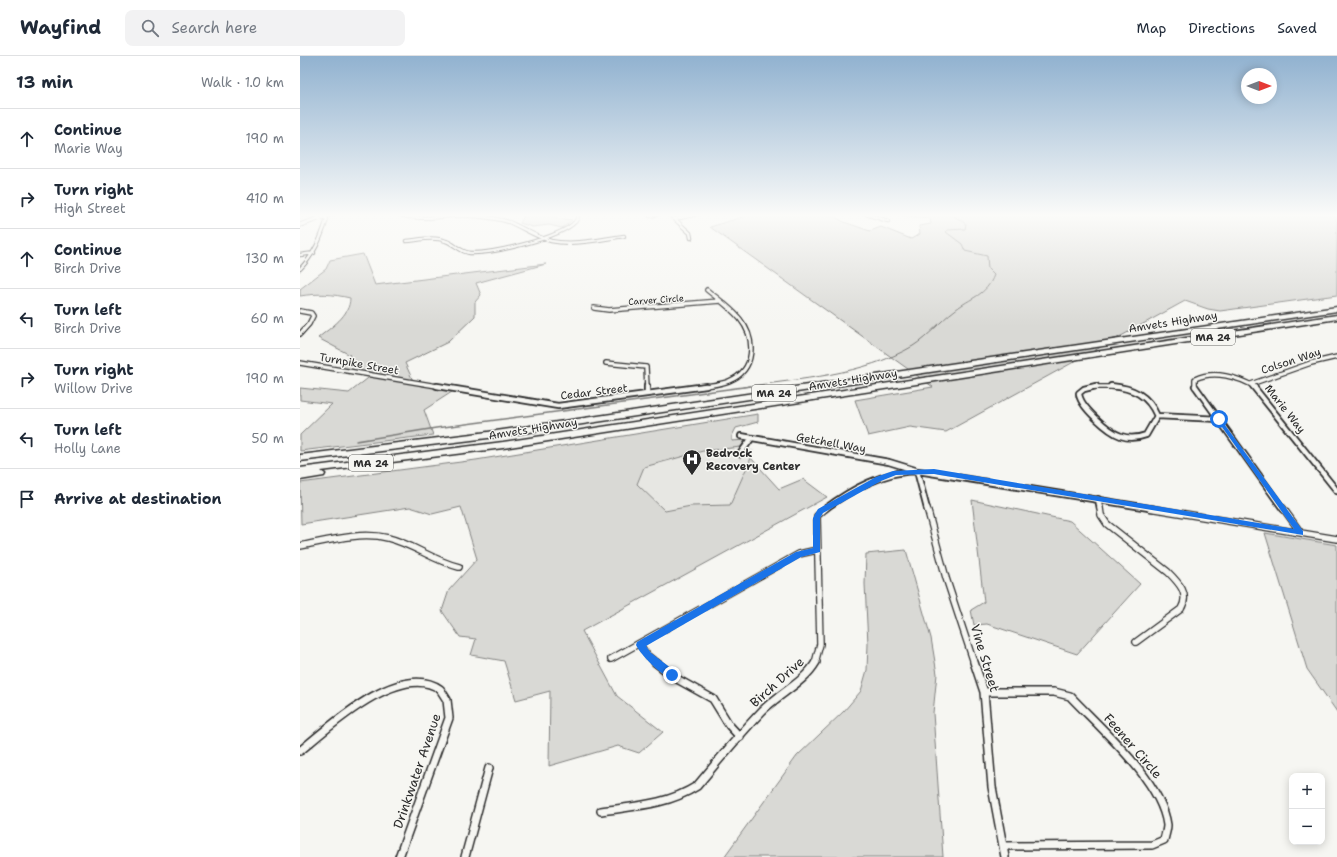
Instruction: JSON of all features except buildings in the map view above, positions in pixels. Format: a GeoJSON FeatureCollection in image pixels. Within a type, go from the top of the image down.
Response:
{"type":"FeatureCollection","features":[{"type":"Feature","properties":{"kind":"highway","name":"Amvets Highway"},"geometry":{"type":"LineString","coordinates":[[300,458],[496,434],[1337,309]]}},
{"type":"Feature","properties":{"kind":"highway","name":"Amvets Highway"},"geometry":{"type":"LineString","coordinates":[[300,471],[442,454],[1337,318]]}},
{"type":"Feature","properties":{"kind":"highway"},"geometry":{"type":"LineString","coordinates":[[300,477],[442,454]]}},
{"type":"Feature","properties":{"kind":"street"},"geometry":{"type":"LineString","coordinates":[[461,251],[464,253],[491,251]]}},
{"type":"Feature","properties":{"kind":"street"},"geometry":{"type":"LineString","coordinates":[[300,255],[314,253]]}},
{"type":"Feature","properties":{"kind":"street"},"geometry":{"type":"LineString","coordinates":[[300,269],[310,260],[314,253]]}},
{"type":"Feature","properties":{"kind":"street"},"geometry":{"type":"LineString","coordinates":[[707,290],[720,301]]}},
{"type":"Feature","properties":{"kind":"street","name":"Carver Circle"},"geometry":{"type":"LineString","coordinates":[[594,308],[608,310],[720,301]]}},
{"type":"Feature","properties":{"kind":"street","name":"Cedar Street"},"geometry":{"type":"LineString","coordinates":[[414,383],[558,406],[730,381],[741,374],[748,366],[751,343],[742,322],[720,301]]}},
{"type":"Feature","properties":{"kind":"street"},"geometry":{"type":"LineString","coordinates":[[300,311],[311,313],[313,316],[310,324],[300,334]]}},
{"type":"Feature","properties":{"kind":"street","name":"Colson Way"},"geometry":{"type":"LineString","coordinates":[[1251,384],[1311,363],[1337,357]]}},
{"type":"Feature","properties":{"kind":"street","name":"Turnpike Street"},"geometry":{"type":"LineString","coordinates":[[300,363],[414,383]]}},
{"type":"Feature","properties":{"kind":"street"},"geometry":{"type":"LineString","coordinates":[[606,363],[646,367],[647,394]]}},
{"type":"Feature","properties":{"kind":"street","name":"Marie Way"},"geometry":{"type":"LineString","coordinates":[[1301,533],[1194,385],[1195,378],[1204,375],[1226,377],[1238,379],[1251,384],[1262,394],[1337,491]]}},
{"type":"Feature","properties":{"kind":"street"},"geometry":{"type":"LineString","coordinates":[[1090,386],[1132,389],[1146,397],[1157,416],[1146,435],[1138,438],[1123,437],[1104,426],[1081,401],[1079,393],[1083,388],[1090,386]]}},
{"type":"Feature","properties":{"kind":"street"},"geometry":{"type":"LineString","coordinates":[[1157,416],[1219,419]]}},
{"type":"Feature","properties":{"kind":"street","name":"Getchell Way"},"geometry":{"type":"LineString","coordinates":[[740,436],[882,461],[917,471]]}},
{"type":"Feature","properties":{"kind":"street"},"geometry":{"type":"LineString","coordinates":[[740,454],[751,439]]}},
{"type":"Feature","properties":{"kind":"street"},"geometry":{"type":"LineString","coordinates":[[917,471],[942,473],[1337,539]]}},
{"type":"Feature","properties":{"kind":"street","name":"Birch Drive"},"geometry":{"type":"LineString","coordinates":[[601,811],[663,802],[684,794],[702,781],[767,706],[806,676],[816,664],[820,644],[816,518],[823,509],[883,477],[896,473],[917,471]]}},
{"type":"Feature","properties":{"kind":"street","name":"Vine Street"},"geometry":{"type":"LineString","coordinates":[[917,471],[945,574],[984,692],[992,780],[1005,857]]}},
{"type":"Feature","properties":{"kind":"street"},"geometry":{"type":"LineString","coordinates":[[1098,499],[1101,515],[1107,524],[1172,576],[1182,589],[1184,596],[1184,603],[1181,609],[1136,642]]}},
{"type":"Feature","properties":{"kind":"street"},"geometry":{"type":"LineString","coordinates":[[300,546],[349,538],[383,537],[443,563],[458,567]]}},
{"type":"Feature","properties":{"kind":"street"},"geometry":{"type":"LineString","coordinates":[[611,660],[799,554],[817,550]]}},
{"type":"Feature","properties":{"kind":"street"},"geometry":{"type":"LineString","coordinates":[[640,645],[648,656],[677,679],[710,696],[729,725],[740,736]]}},
{"type":"Feature","properties":{"kind":"street","name":"Drinkwater Avenue"},"geometry":{"type":"LineString","coordinates":[[300,751],[348,714],[385,690],[403,684],[418,682],[429,684],[441,690],[448,705],[449,718],[399,857]]}},
{"type":"Feature","properties":{"kind":"street","name":"Feener Circle"},"geometry":{"type":"LineString","coordinates":[[984,692],[1054,692],[1070,696],[1151,784],[1161,804],[1167,826],[1164,840],[1157,844],[1003,846]]}},
{"type":"Feature","properties":{"kind":"street"},"geometry":{"type":"LineString","coordinates":[[465,857],[489,768]]}},
{"type":"Feature","properties":{"kind":"shaded area"},"geometry":{"type":"Polygon","coordinates":[[[744,251],[1337,251],[1337,295],[1220,311],[1208,309],[1185,301],[946,432],[910,427],[868,436],[855,400],[933,387],[744,251]]]}},
{"type":"Feature","properties":{"kind":"shaded area"},"geometry":{"type":"Polygon","coordinates":[[[363,254],[375,285],[546,264],[476,283],[481,295],[475,302],[475,316],[448,342],[405,363],[414,383],[455,390],[424,410],[433,435],[300,451],[300,435],[332,404],[300,400],[300,388],[349,393],[372,375],[338,369],[350,355],[318,338],[343,316],[347,310],[350,298],[325,294],[300,296],[300,289],[326,269],[330,260],[363,254]]]}},
{"type":"Feature","properties":{"kind":"shaded area"},"geometry":{"type":"Polygon","coordinates":[[[758,414],[758,422],[736,428],[732,436],[732,441],[745,440],[741,447],[703,451],[644,467],[637,484],[665,511],[691,506],[730,505],[751,458],[779,489],[803,479],[827,497],[582,631],[617,696],[663,732],[639,753],[618,746],[549,766],[550,691],[516,700],[504,661],[471,655],[476,639],[460,637],[442,611],[449,590],[477,559],[461,507],[432,514],[410,507],[301,524],[300,483],[476,460],[758,414]]]}},
{"type":"Feature","properties":{"kind":"shaded area","name":"Bedrock Recovery Center"},"geometry":{"type":"Polygon","coordinates":[[[741,447],[754,450],[730,505],[691,506],[665,511],[637,484],[644,467],[703,451],[741,447]]]}},
{"type":"Feature","properties":{"kind":"shaded area"},"geometry":{"type":"Polygon","coordinates":[[[972,500],[1070,521],[1140,584],[1077,654],[987,624],[974,625],[971,610],[984,602],[972,500]]]}},
{"type":"Feature","properties":{"kind":"shaded area"},"geometry":{"type":"Polygon","coordinates":[[[1265,533],[1337,545],[1337,712],[1307,669],[1265,533]]]}},
{"type":"Feature","properties":{"kind":"shaded area"},"geometry":{"type":"Polygon","coordinates":[[[906,550],[931,638],[937,674],[933,713],[943,857],[724,857],[797,756],[844,711],[861,691],[867,670],[868,644],[865,584],[866,554],[906,550]]]}},
{"type":"Feature","properties":{"kind":"waterway"},"geometry":{"type":"LineString","coordinates":[[743,387],[852,370],[874,364],[913,346],[950,314],[978,296],[991,282],[994,275],[988,269],[987,256],[967,251]]}},
{"type":"Feature","properties":{"kind":"waterway"},"geometry":{"type":"LineString","coordinates":[[356,441],[436,428],[751,386]]}},
{"type":"Feature","properties":{"kind":"place","name":"Bedrock Recovery Center"},"geometry":{"type":"Point","coordinates":[692,476]}},
{"type":"Feature","properties":{"kind":"route"},"geometry":{"type":"LineString","coordinates":[[672,675],[648,656],[640,645],[799,554],[817,550],[816,518],[820,511],[879,479],[896,473],[925,471],[965,476],[1301,533],[1294,521],[1219,419]]}}]}
